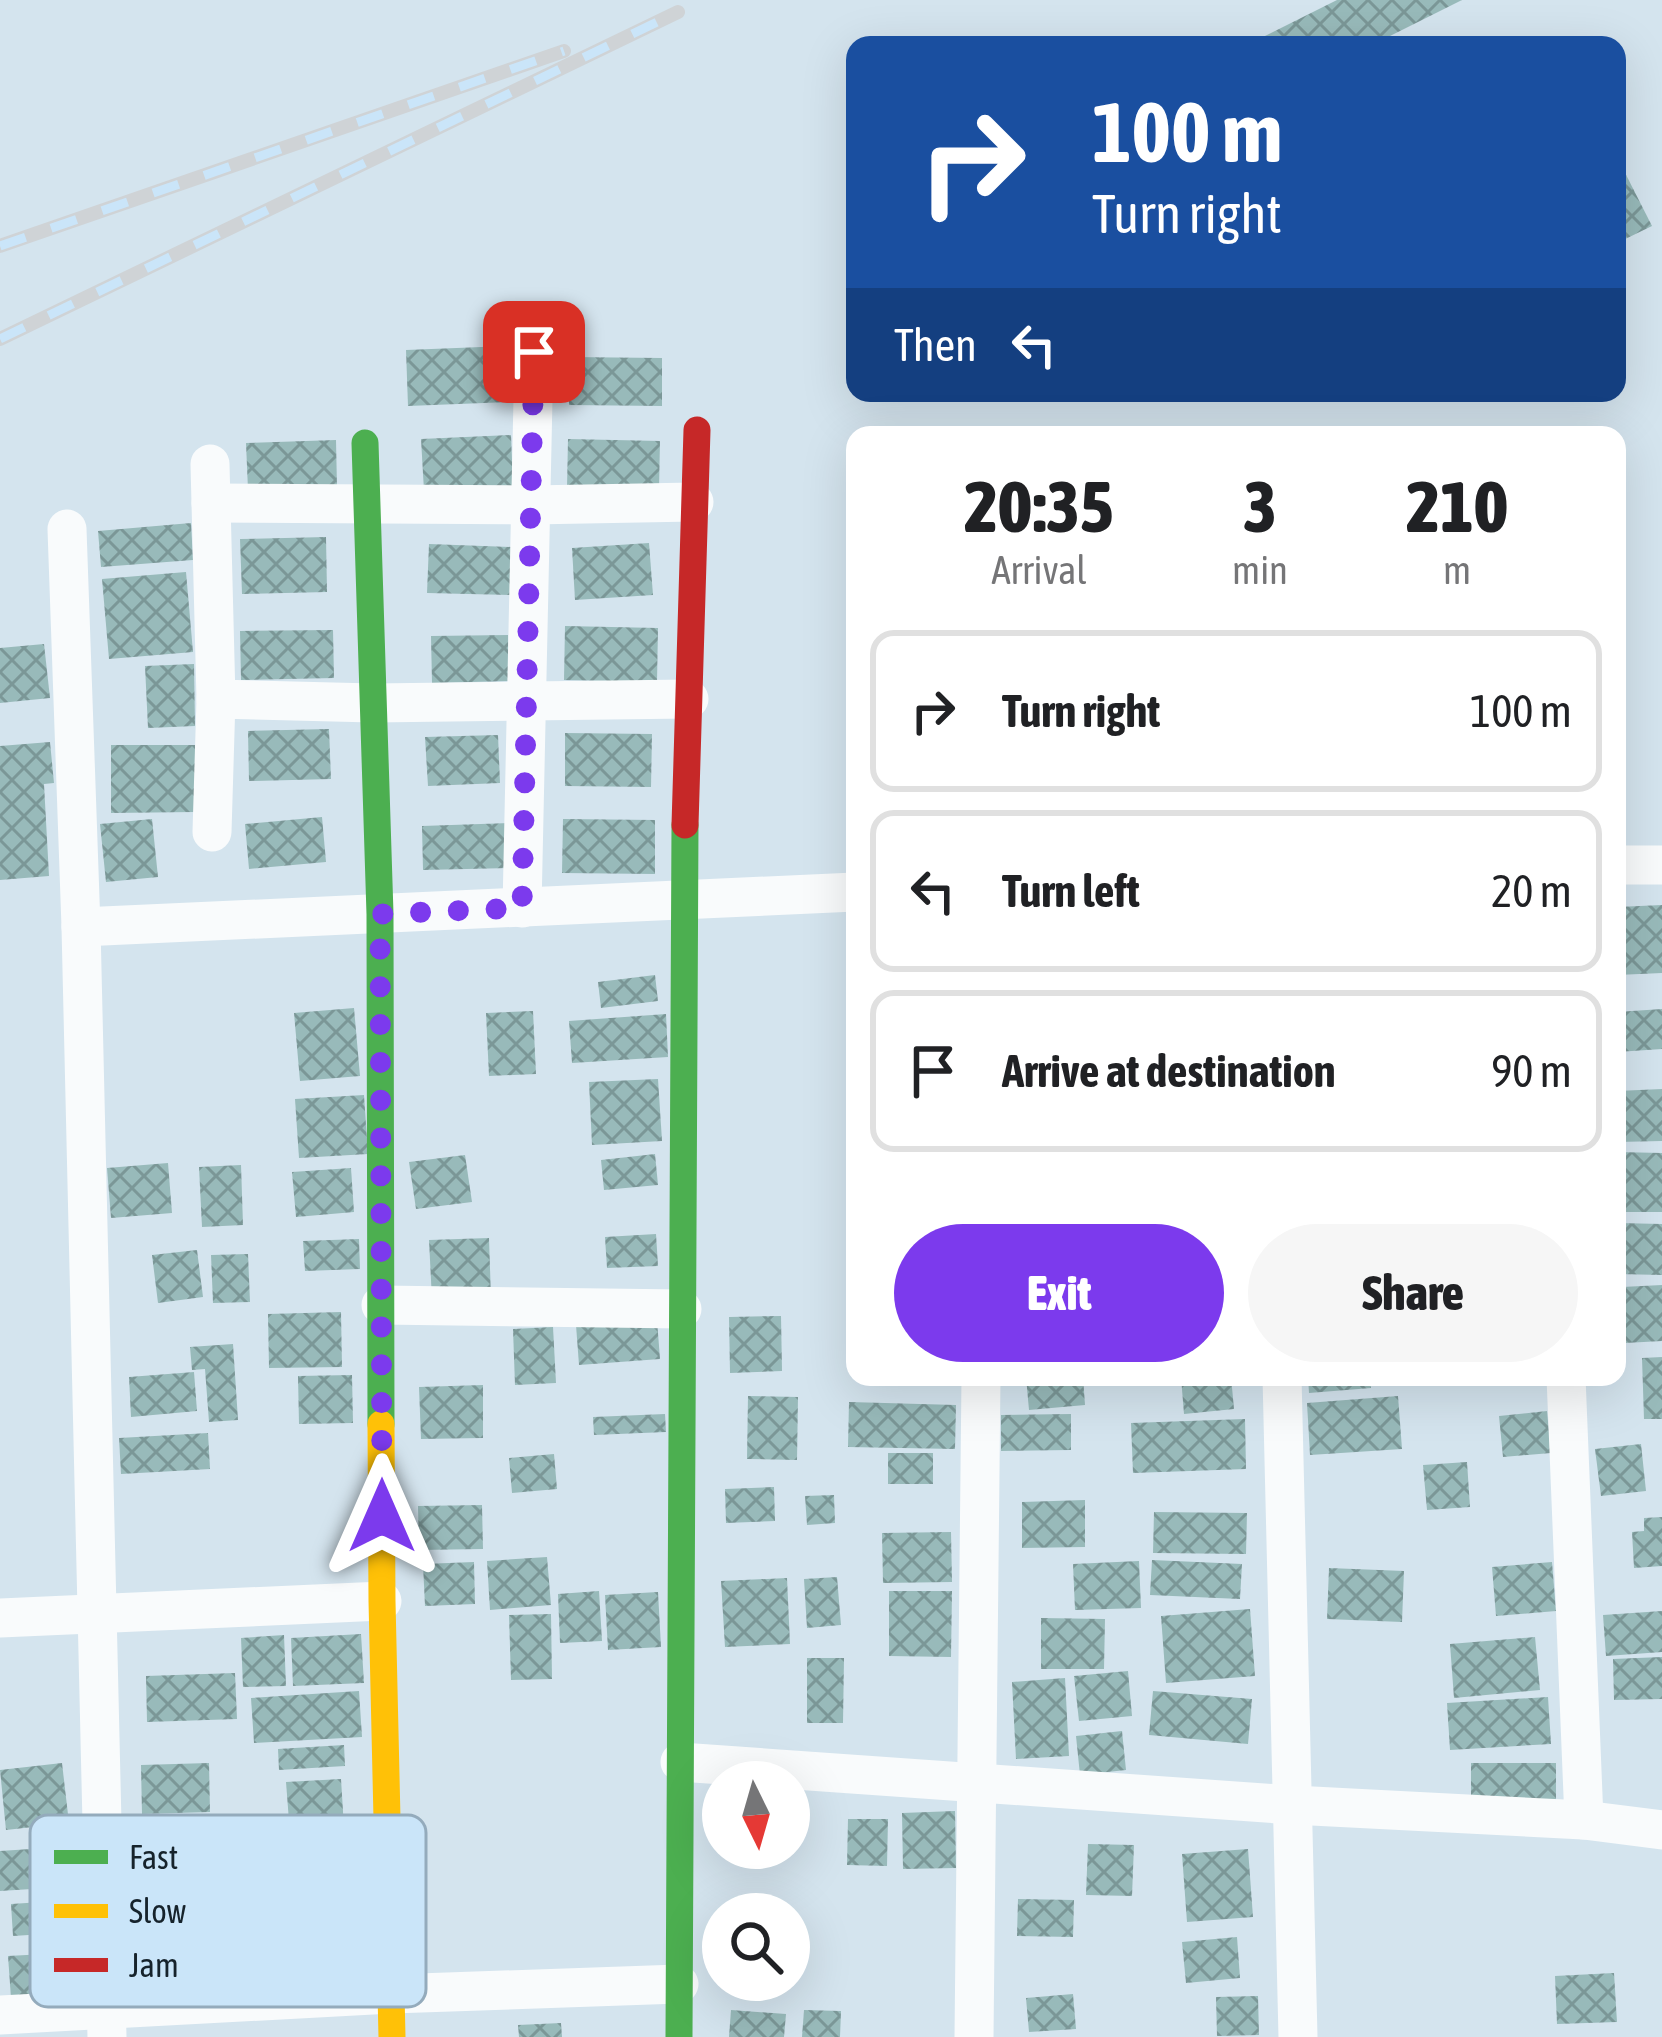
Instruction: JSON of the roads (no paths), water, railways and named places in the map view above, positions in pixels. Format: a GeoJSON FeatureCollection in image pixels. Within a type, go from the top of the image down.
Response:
{"type":"FeatureCollection","features":[{"type":"Feature","properties":{"kind":"street"},"geometry":{"type":"LineString","coordinates":[[522,908],[534,352]]}},
{"type":"Feature","properties":{"kind":"street"},"geometry":{"type":"LineString","coordinates":[[679,2037],[683,900],[697,430]]}},
{"type":"Feature","properties":{"kind":"street"},"geometry":{"type":"LineString","coordinates":[[365,443],[380,914],[387,1815]]}},
{"type":"Feature","properties":{"kind":"street"},"geometry":{"type":"LineString","coordinates":[[212,832],[216,699],[211,484],[367,505],[694,502]]}},
{"type":"Feature","properties":{"kind":"street"},"geometry":{"type":"LineString","coordinates":[[67,529],[101,1815]]}},
{"type":"Feature","properties":{"kind":"street"},"geometry":{"type":"LineString","coordinates":[[216,699],[373,703],[689,699]]}},
{"type":"Feature","properties":{"kind":"street"},"geometry":{"type":"LineString","coordinates":[[1626,866],[1662,865]]}},
{"type":"Feature","properties":{"kind":"street"},"geometry":{"type":"LineString","coordinates":[[81,927],[846,892]]}},
{"type":"Feature","properties":{"kind":"street"},"geometry":{"type":"LineString","coordinates":[[381,1305],[682,1310]]}},
{"type":"Feature","properties":{"kind":"street"},"geometry":{"type":"LineString","coordinates":[[974,2037],[981,1386]]}},
{"type":"Feature","properties":{"kind":"street"},"geometry":{"type":"LineString","coordinates":[[1282,1386],[1293,1805],[1309,2036]]}},
{"type":"Feature","properties":{"kind":"street"},"geometry":{"type":"LineString","coordinates":[[1566,1386],[1584,1820]]}},
{"type":"Feature","properties":{"kind":"street"},"geometry":{"type":"LineString","coordinates":[[0,1618],[382,1601]]}},
{"type":"Feature","properties":{"kind":"street"},"geometry":{"type":"LineString","coordinates":[[680,1762],[1293,1805],[1584,1820],[1662,1830]]}},
{"type":"Feature","properties":{"kind":"street"},"geometry":{"type":"LineString","coordinates":[[426,1993],[680,1984]]}},
{"type":"Feature","properties":{"kind":"street"},"geometry":{"type":"LineString","coordinates":[[0,2015],[106,2024],[268,2007]]}},
{"type":"Feature","properties":{"kind":"street"},"geometry":{"type":"LineString","coordinates":[[391,2007],[392,2037]]}},
{"type":"Feature","properties":{"kind":"railway"},"geometry":{"type":"LineString","coordinates":[[0,339],[678,12]]}},
{"type":"Feature","properties":{"kind":"railway"},"geometry":{"type":"LineString","coordinates":[[0,246],[564,51]]}}]}
